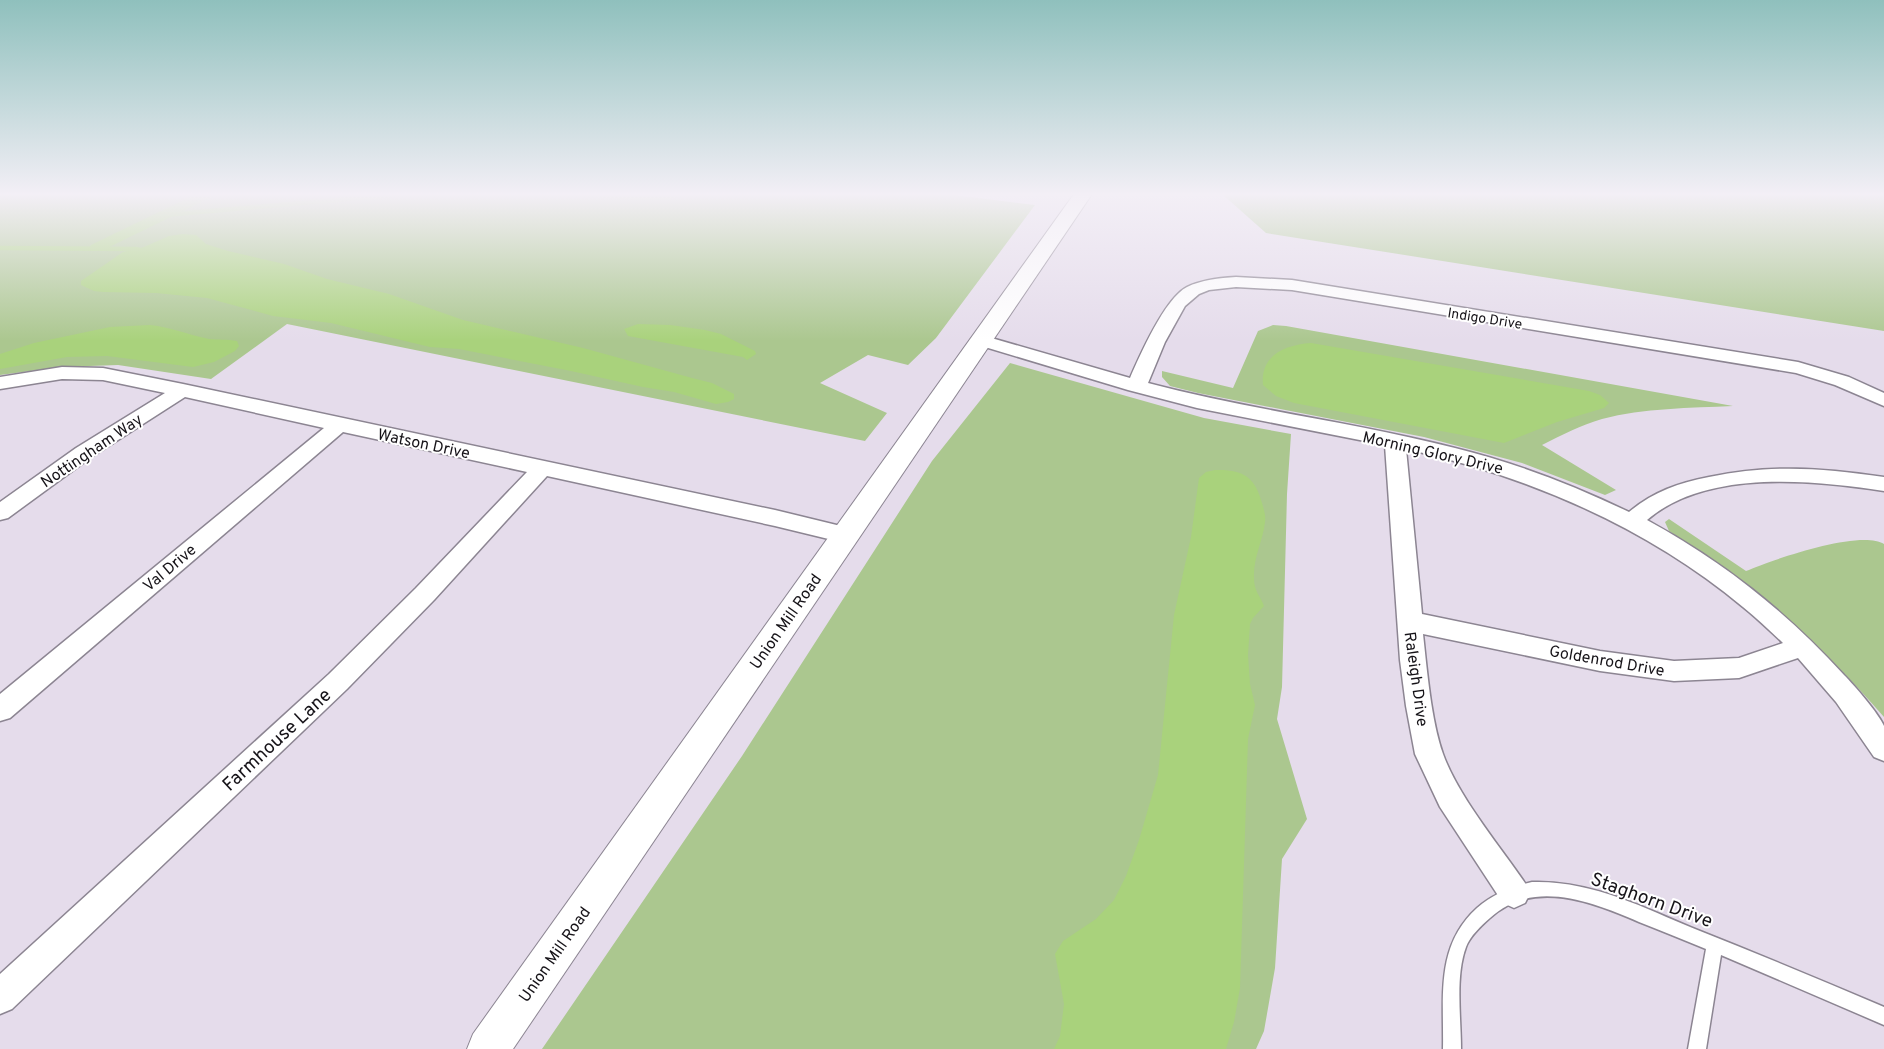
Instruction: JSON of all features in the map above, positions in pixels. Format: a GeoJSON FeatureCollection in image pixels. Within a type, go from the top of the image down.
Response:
{"type":"FeatureCollection","features":[{"type":"Feature","properties":{"kind":"street","name":"Union Mill Road"},"geometry":{"type":"LineString","coordinates":[[488,1049],[1049,243]]}},
{"type":"Feature","properties":{"kind":"street","name":"Indigo Drive"},"geometry":{"type":"LineString","coordinates":[[1137,386],[1150,351],[1183,296],[1208,286],[1230,282],[1262,282],[1300,286],[1791,367],[1842,381],[1884,400]]}},
{"type":"Feature","properties":{"kind":"street","name":"Morning Glory Drive"},"geometry":{"type":"LineString","coordinates":[[982,340],[1137,386],[1227,408],[1453,453],[1522,474],[1583,498],[1631,522],[1686,554],[1763,609],[1803,646],[1839,686],[1884,749]]}},
{"type":"Feature","properties":{"kind":"street","name":"Watson Drive"},"geometry":{"type":"LineString","coordinates":[[0,383],[39,375],[103,374],[775,518],[845,535]]}},
{"type":"Feature","properties":{"kind":"street","name":"Nottingham Way"},"geometry":{"type":"LineString","coordinates":[[0,512],[83,453],[183,390]]}},
{"type":"Feature","properties":{"kind":"street","name":"Val Drive"},"geometry":{"type":"LineString","coordinates":[[0,710],[339,425]]}},
{"type":"Feature","properties":{"kind":"street","name":"Raleigh Drive"},"geometry":{"type":"LineString","coordinates":[[1395,441],[1419,706],[1429,754],[1450,798],[1514,893]]}},
{"type":"Feature","properties":{"kind":"street","name":"Farmhouse Lane"},"geometry":{"type":"LineString","coordinates":[[0,997],[379,641],[466,552],[541,468]]}},
{"type":"Feature","properties":{"kind":"street"},"geometry":{"type":"LineString","coordinates":[[1631,522],[1664,497],[1690,488],[1740,477],[1799,473],[1884,484]]}},
{"type":"Feature","properties":{"kind":"street","name":"Goldenrod Drive"},"geometry":{"type":"LineString","coordinates":[[1410,621],[1459,634],[1608,662],[1674,671],[1739,668],[1803,646]]}},
{"type":"Feature","properties":{"kind":"lane","name":"Staghorn Drive"},"geometry":{"type":"LineString","coordinates":[[1452,1049],[1453,974],[1458,945],[1472,924],[1489,906],[1514,893],[1536,889],[1564,890],[1595,896],[1803,980],[1884,1016]]}},
{"type":"Feature","properties":{"kind":"lane"},"geometry":{"type":"LineString","coordinates":[[1697,1049],[1716,944]]}},
{"type":"Feature","properties":{"kind":"shaded area"},"geometry":{"type":"Polygon","coordinates":[[[0,243],[1007,243],[936,338],[908,365],[868,355],[820,383],[887,413],[865,441],[287,324],[211,379],[118,365],[61,367],[0,375],[0,243]]]}},
{"type":"Feature","properties":{"kind":"shaded area"},"geometry":{"type":"Polygon","coordinates":[[[153,243],[205,243],[228,251],[284,264],[327,279],[389,294],[463,320],[583,348],[712,383],[734,394],[734,399],[716,404],[674,392],[571,371],[459,349],[430,347],[331,323],[273,316],[207,298],[156,293],[103,292],[94,291],[81,285],[81,281],[123,252],[153,243]]]}},
{"type":"Feature","properties":{"kind":"shaded area"},"geometry":{"type":"Polygon","coordinates":[[[1329,243],[1884,243],[1884,331],[1329,243]]]}},
{"type":"Feature","properties":{"kind":"shaded area"},"geometry":{"type":"Polygon","coordinates":[[[638,324],[670,325],[721,334],[755,351],[756,354],[747,360],[743,357],[628,336],[624,329],[638,324]]]}},
{"type":"Feature","properties":{"kind":"shaded area"},"geometry":{"type":"Polygon","coordinates":[[[150,325],[165,327],[209,339],[237,341],[239,346],[235,351],[214,362],[193,367],[107,356],[67,357],[0,369],[0,354],[34,343],[110,327],[150,325]]]}},
{"type":"Feature","properties":{"kind":"shaded area"},"geometry":{"type":"Polygon","coordinates":[[[1273,325],[1733,406],[1667,409],[1618,415],[1587,424],[1542,445],[1616,490],[1605,495],[1522,463],[1424,437],[1198,393],[1170,386],[1162,377],[1162,371],[1233,388],[1258,331],[1273,325]]]}},
{"type":"Feature","properties":{"kind":"shaded area"},"geometry":{"type":"Polygon","coordinates":[[[1311,343],[1589,391],[1600,395],[1609,403],[1604,408],[1557,422],[1504,443],[1294,403],[1276,396],[1263,385],[1263,375],[1270,359],[1284,349],[1311,343]]]}},
{"type":"Feature","properties":{"kind":"shaded area"},"geometry":{"type":"Polygon","coordinates":[[[1010,363],[1204,418],[1291,434],[1287,494],[1282,687],[1277,719],[1307,819],[1282,859],[1275,968],[1264,1031],[1256,1049],[542,1049],[742,756],[932,461],[1010,363]]]}},
{"type":"Feature","properties":{"kind":"shaded area"},"geometry":{"type":"Polygon","coordinates":[[[1215,470],[1233,471],[1246,476],[1256,487],[1265,517],[1254,571],[1256,590],[1264,606],[1250,624],[1248,655],[1250,684],[1255,705],[1248,739],[1240,988],[1234,1022],[1226,1049],[1054,1049],[1060,1036],[1064,1004],[1055,954],[1063,941],[1096,919],[1114,900],[1126,876],[1139,840],[1158,775],[1174,615],[1191,537],[1199,478],[1206,472],[1215,470]]]}},
{"type":"Feature","properties":{"kind":"shaded area"},"geometry":{"type":"Polygon","coordinates":[[[1669,519],[1746,571],[1775,560],[1837,543],[1872,540],[1884,544],[1884,717],[1835,664],[1783,617],[1728,573],[1669,531],[1665,522],[1669,519]]]}},
{"type":"Feature","properties":{"kind":"waterway"},"geometry":{"type":"LineString","coordinates":[[96,248],[106,243]]}},
{"type":"Feature","properties":{"kind":"waterway"},"geometry":{"type":"LineString","coordinates":[[0,248],[136,249],[143,251]]}}]}
